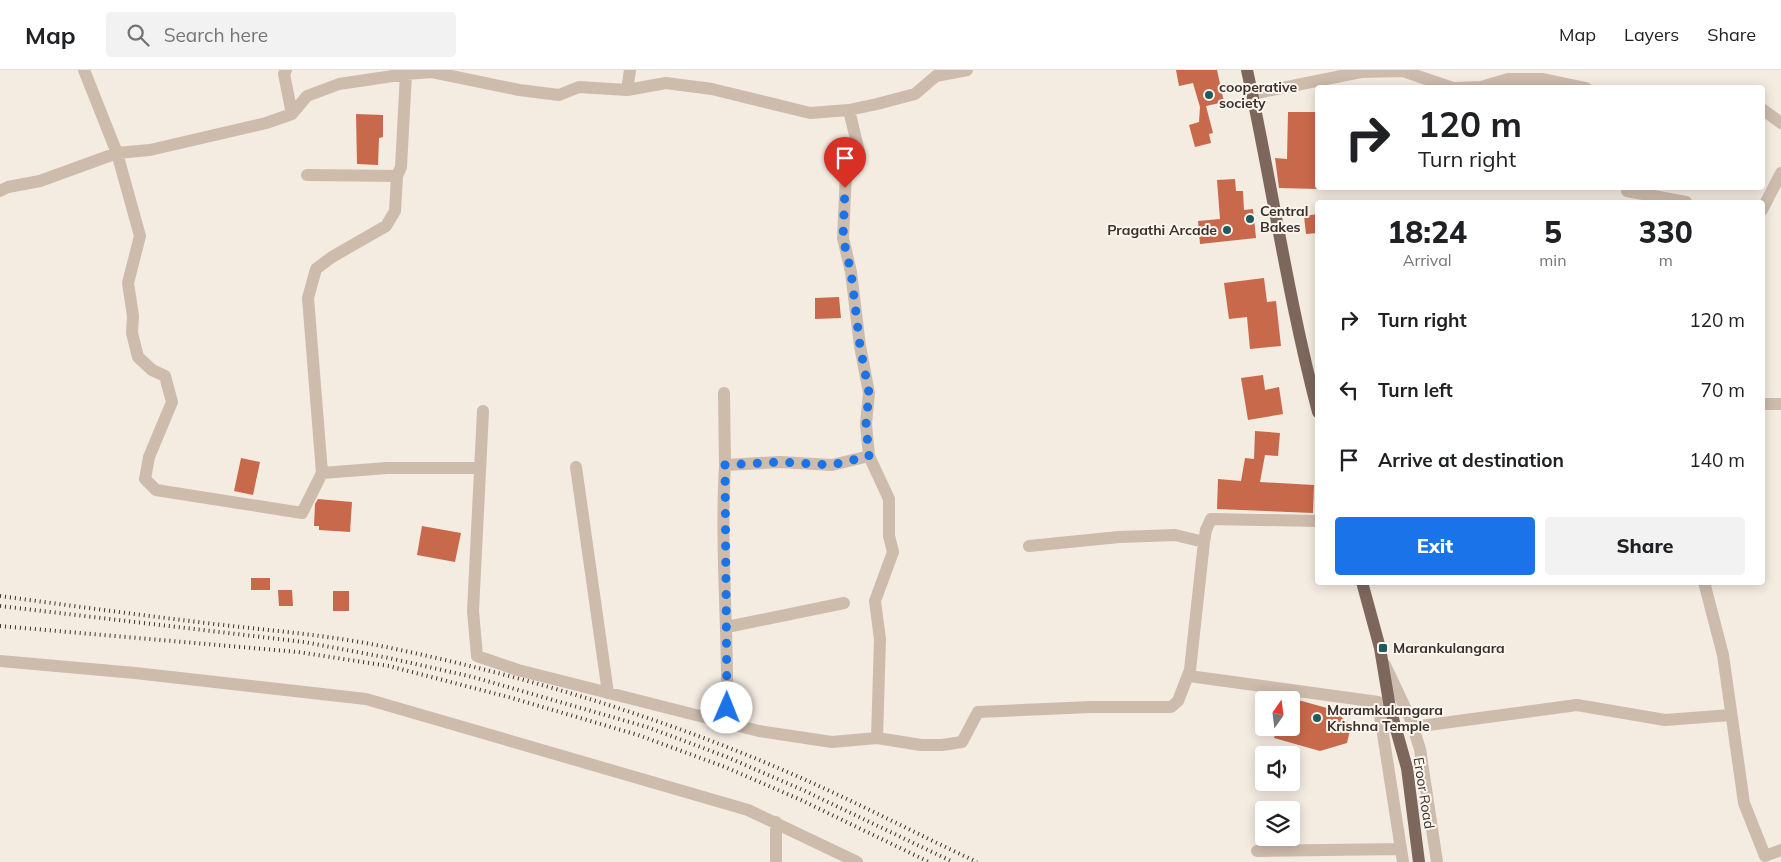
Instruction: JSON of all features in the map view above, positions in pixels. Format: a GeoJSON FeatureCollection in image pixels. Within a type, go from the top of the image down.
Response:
{"type":"FeatureCollection","features":[{"type":"Feature","properties":{"kind":"main road"},"geometry":{"type":"LineString","coordinates":[[1247,70],[1276,209],[1303,355],[1315,401]]}},
{"type":"Feature","properties":{"kind":"main road","name":"Eroor Road"},"geometry":{"type":"LineString","coordinates":[[1363,585],[1382,659],[1390,708],[1407,768],[1420,862]]}},
{"type":"Feature","properties":{"kind":"street"},"geometry":{"type":"LineString","coordinates":[[84,70],[117,153],[140,236],[128,284],[133,316],[132,333],[138,357],[152,370],[165,376],[172,402],[149,457],[145,478],[156,490],[302,513],[322,473],[308,298],[316,269],[332,257],[386,226],[395,211],[397,176],[401,166],[406,74]]}},
{"type":"Feature","properties":{"kind":"street"},"geometry":{"type":"LineString","coordinates":[[286,70],[284,74],[292,114]]}},
{"type":"Feature","properties":{"kind":"street"},"geometry":{"type":"LineString","coordinates":[[627,90],[630,70]]}},
{"type":"Feature","properties":{"kind":"street"},"geometry":{"type":"LineString","coordinates":[[0,191],[8,187],[40,181],[117,153],[150,150],[239,131],[292,114],[307,96],[339,84],[406,74],[432,72],[519,90],[559,95],[579,87],[627,90],[666,83],[712,89],[810,113],[849,110],[915,94],[936,76],[967,70]]}},
{"type":"Feature","properties":{"kind":"street"},"geometry":{"type":"LineString","coordinates":[[1252,94],[1361,72],[1403,71],[1432,75],[1448,85]]}},
{"type":"Feature","properties":{"kind":"street"},"geometry":{"type":"LineString","coordinates":[[1488,85],[1508,79],[1516,74],[1572,85]]}},
{"type":"Feature","properties":{"kind":"street"},"geometry":{"type":"LineString","coordinates":[[849,110],[860,156],[846,172],[843,238],[851,272],[860,346],[869,393],[866,424],[869,456],[889,499],[889,536],[893,552],[875,601],[880,639],[876,738]]}},
{"type":"Feature","properties":{"kind":"street"},"geometry":{"type":"LineString","coordinates":[[1765,111],[1781,123]]}},
{"type":"Feature","properties":{"kind":"street"},"geometry":{"type":"LineString","coordinates":[[1765,204],[1781,173]]}},
{"type":"Feature","properties":{"kind":"street"},"geometry":{"type":"LineString","coordinates":[[307,175],[397,176]]}},
{"type":"Feature","properties":{"kind":"street"},"geometry":{"type":"LineString","coordinates":[[1627,191],[1675,200]]}},
{"type":"Feature","properties":{"kind":"street"},"geometry":{"type":"LineString","coordinates":[[724,393],[727,724]]}},
{"type":"Feature","properties":{"kind":"street"},"geometry":{"type":"LineString","coordinates":[[1765,404],[1781,404]]}},
{"type":"Feature","properties":{"kind":"street"},"geometry":{"type":"LineString","coordinates":[[483,411],[473,611],[477,656],[518,670],[727,724],[758,731],[832,742],[876,738],[942,745],[962,742],[978,712],[1090,707],[1171,707],[1178,701],[1188,676],[1204,542],[1206,530],[1211,519],[1315,521]]}},
{"type":"Feature","properties":{"kind":"street"},"geometry":{"type":"LineString","coordinates":[[725,465],[780,462],[832,465],[869,456]]}},
{"type":"Feature","properties":{"kind":"street"},"geometry":{"type":"LineString","coordinates":[[576,467],[608,693]]}},
{"type":"Feature","properties":{"kind":"street"},"geometry":{"type":"LineString","coordinates":[[322,473],[388,468],[480,468]]}},
{"type":"Feature","properties":{"kind":"street"},"geometry":{"type":"LineString","coordinates":[[1029,546],[1119,537],[1175,535],[1204,542]]}},
{"type":"Feature","properties":{"kind":"street"},"geometry":{"type":"LineString","coordinates":[[1705,585],[1724,655],[1744,803],[1767,859],[1781,850]]}},
{"type":"Feature","properties":{"kind":"street"},"geometry":{"type":"LineString","coordinates":[[727,627],[844,603]]}},
{"type":"Feature","properties":{"kind":"street"},"geometry":{"type":"LineString","coordinates":[[1382,659],[1413,726],[1420,749],[1437,862]]}},
{"type":"Feature","properties":{"kind":"street"},"geometry":{"type":"LineString","coordinates":[[0,661],[135,673],[366,699],[748,810],[857,862]]}},
{"type":"Feature","properties":{"kind":"street"},"geometry":{"type":"LineString","coordinates":[[1188,676],[1378,702],[1402,856],[1257,851]]}},
{"type":"Feature","properties":{"kind":"street"},"geometry":{"type":"LineString","coordinates":[[1413,726],[1577,705],[1664,720],[1731,715]]}},
{"type":"Feature","properties":{"kind":"street"},"geometry":{"type":"LineString","coordinates":[[776,822],[776,862]]}},
{"type":"Feature","properties":{"kind":"building"},"geometry":{"type":"Polygon","coordinates":[[[1176,70],[1217,70],[1224,102],[1206,106],[1213,133],[1209,134],[1211,143],[1195,147],[1189,125],[1199,122],[1200,107],[1193,83],[1179,86],[1176,70]]]}},
{"type":"Feature","properties":{"kind":"building"},"geometry":{"type":"Polygon","coordinates":[[[1288,112],[1315,112],[1315,189],[1279,188],[1275,158],[1287,159],[1288,112]]]}},
{"type":"Feature","properties":{"kind":"building"},"geometry":{"type":"Polygon","coordinates":[[[356,114],[383,115],[383,137],[379,138],[378,165],[357,164],[356,114]]]}},
{"type":"Feature","properties":{"kind":"building","name":"Pragathi Arcade"},"geometry":{"type":"Polygon","coordinates":[[[1235,179],[1236,191],[1243,191],[1244,210],[1253,209],[1256,238],[1200,244],[1198,221],[1220,219],[1217,180],[1235,179]]]}},
{"type":"Feature","properties":{"kind":"building"},"geometry":{"type":"Polygon","coordinates":[[[1315,214],[1315,233],[1306,234],[1304,216],[1315,214]]]}},
{"type":"Feature","properties":{"kind":"building"},"geometry":{"type":"Polygon","coordinates":[[[1264,278],[1267,302],[1276,301],[1281,346],[1250,349],[1247,317],[1229,319],[1224,283],[1264,278]]]}},
{"type":"Feature","properties":{"kind":"building"},"geometry":{"type":"Polygon","coordinates":[[[839,297],[841,318],[815,319],[815,298],[839,297]]]}},
{"type":"Feature","properties":{"kind":"building"},"geometry":{"type":"Polygon","coordinates":[[[1263,375],[1265,390],[1279,387],[1283,414],[1248,420],[1241,378],[1263,375]]]}},
{"type":"Feature","properties":{"kind":"building"},"geometry":{"type":"Polygon","coordinates":[[[1255,431],[1280,433],[1278,456],[1265,455],[1260,482],[1314,485],[1313,513],[1217,509],[1218,479],[1241,481],[1245,458],[1254,459],[1255,431]]]}},
{"type":"Feature","properties":{"kind":"building"},"geometry":{"type":"Polygon","coordinates":[[[241,458],[260,462],[253,495],[234,491],[241,458]]]}},
{"type":"Feature","properties":{"kind":"building"},"geometry":{"type":"Polygon","coordinates":[[[318,499],[352,502],[350,532],[319,530],[319,526],[314,526],[315,504],[318,499]]]}},
{"type":"Feature","properties":{"kind":"building"},"geometry":{"type":"Polygon","coordinates":[[[422,526],[461,533],[455,562],[417,555],[422,526]]]}},
{"type":"Feature","properties":{"kind":"building"},"geometry":{"type":"Polygon","coordinates":[[[251,578],[270,578],[270,590],[251,590],[251,578]]]}},
{"type":"Feature","properties":{"kind":"building"},"geometry":{"type":"Polygon","coordinates":[[[278,590],[292,590],[293,606],[279,606],[278,590]]]}},
{"type":"Feature","properties":{"kind":"building"},"geometry":{"type":"Polygon","coordinates":[[[333,591],[349,591],[349,611],[333,611],[333,591]]]}},
{"type":"Feature","properties":{"kind":"building","name":"Maramkulangara Krishna Temple"},"geometry":{"type":"Polygon","coordinates":[[[1300,701],[1334,710],[1351,726],[1347,743],[1320,751],[1274,738],[1275,736],[1300,736],[1300,701]]]}},
{"type":"Feature","properties":{"kind":"railway"},"geometry":{"type":"LineString","coordinates":[[0,596],[173,619],[316,635],[386,647],[494,672],[602,703],[707,739],[831,792],[977,862]]}},
{"type":"Feature","properties":{"kind":"railway"},"geometry":{"type":"LineString","coordinates":[[0,606],[304,642],[389,658],[473,677],[647,727],[727,757],[805,791],[953,862]]}},
{"type":"Feature","properties":{"kind":"railway"},"geometry":{"type":"LineString","coordinates":[[0,626],[298,652],[389,666],[512,698],[638,735],[725,767],[801,800],[929,862]]}},
{"type":"Feature","properties":{"kind":"place","name":"cooperative society"},"geometry":{"type":"Point","coordinates":[1209,95]}},
{"type":"Feature","properties":{"kind":"place","name":"Central Bakes"},"geometry":{"type":"Point","coordinates":[1250,219]}},
{"type":"Feature","properties":{"kind":"place","name":"Pragathi Arcade"},"geometry":{"type":"Point","coordinates":[1227,230]}},
{"type":"Feature","properties":{"kind":"place","name":"Marankulangara"},"geometry":{"type":"Point","coordinates":[1383,648]}},
{"type":"Feature","properties":{"kind":"place","name":"Maramkulangara Krishna Temple"},"geometry":{"type":"Point","coordinates":[1317,718]}},
{"type":"Feature","properties":{"kind":"route"},"geometry":{"type":"LineString","coordinates":[[727,708],[725,465],[780,462],[832,465],[869,456],[866,424],[869,393],[860,346],[851,272],[843,238],[845,188]]}}]}
